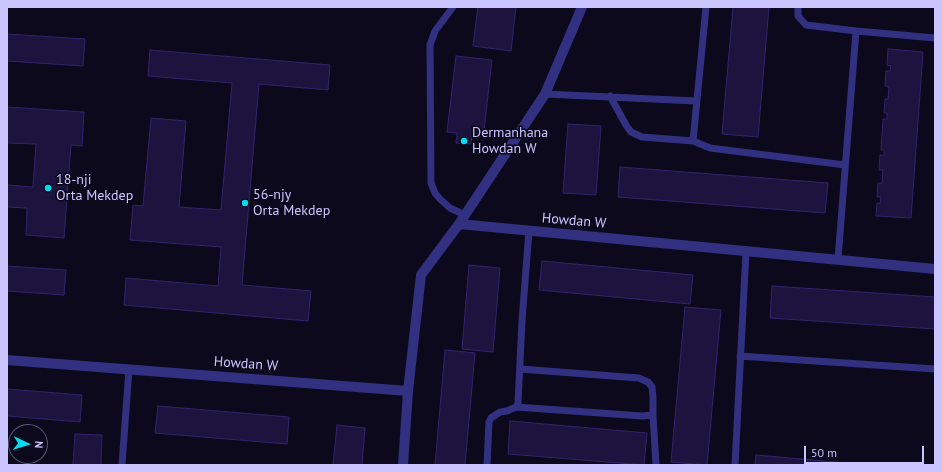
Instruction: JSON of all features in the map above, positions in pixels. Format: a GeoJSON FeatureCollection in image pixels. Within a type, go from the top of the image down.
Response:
{"type":"FeatureCollection","features":[{"type":"Feature","properties":{"kind":"street"},"geometry":{"type":"LineString","coordinates":[[403,465],[408,391],[421,275],[462,219],[545,94],[582,7]]}},
{"type":"Feature","properties":{"kind":"street","name":"Howdan W"},"geometry":{"type":"LineString","coordinates":[[462,219],[529,230],[935,269]]}},
{"type":"Feature","properties":{"kind":"street","name":"Howdan W"},"geometry":{"type":"LineString","coordinates":[[7,360],[408,391]]}},
{"type":"Feature","properties":{"kind":"lane"},"geometry":{"type":"LineString","coordinates":[[453,7],[435,31],[430,45],[432,183],[435,193],[462,219]]}},
{"type":"Feature","properties":{"kind":"lane"},"geometry":{"type":"LineString","coordinates":[[693,142],[706,7]]}},
{"type":"Feature","properties":{"kind":"lane"},"geometry":{"type":"LineString","coordinates":[[798,7],[798,16],[806,25],[935,38]]}},
{"type":"Feature","properties":{"kind":"lane"},"geometry":{"type":"LineString","coordinates":[[838,259],[856,31]]}},
{"type":"Feature","properties":{"kind":"lane"},"geometry":{"type":"LineString","coordinates":[[545,94],[696,101]]}},
{"type":"Feature","properties":{"kind":"lane"},"geometry":{"type":"LineString","coordinates":[[610,96],[631,132],[642,137],[693,142],[710,148],[846,165]]}},
{"type":"Feature","properties":{"kind":"lane"},"geometry":{"type":"LineString","coordinates":[[516,407],[518,404],[522,321],[529,230]]}},
{"type":"Feature","properties":{"kind":"lane"},"geometry":{"type":"LineString","coordinates":[[735,465],[746,251]]}},
{"type":"Feature","properties":{"kind":"lane"},"geometry":{"type":"LineString","coordinates":[[740,356],[935,369]]}},
{"type":"Feature","properties":{"kind":"lane"},"geometry":{"type":"LineString","coordinates":[[122,465],[129,369]]}},
{"type":"Feature","properties":{"kind":"lane"},"geometry":{"type":"LineString","coordinates":[[520,369],[639,378],[648,382],[652,387],[653,397],[656,465]]}},
{"type":"Feature","properties":{"kind":"lane"},"geometry":{"type":"LineString","coordinates":[[487,465],[489,422],[491,418],[500,412],[516,407],[653,416]]}},
{"type":"Feature","properties":{"kind":"building"},"geometry":{"type":"Polygon","coordinates":[[[478,7],[516,7],[511,51],[473,46],[478,7]]]}},
{"type":"Feature","properties":{"kind":"building"},"geometry":{"type":"Polygon","coordinates":[[[733,7],[769,7],[758,137],[722,134],[733,7]]]}},
{"type":"Feature","properties":{"kind":"building"},"geometry":{"type":"Polygon","coordinates":[[[7,34],[85,39],[83,66],[7,61],[7,34]]]}},
{"type":"Feature","properties":{"kind":"building"},"geometry":{"type":"Polygon","coordinates":[[[888,49],[923,52],[911,218],[876,216],[877,203],[880,204],[881,197],[877,197],[878,183],[882,183],[883,170],[879,170],[880,155],[884,156],[884,150],[881,150],[883,119],[887,119],[887,113],[884,113],[885,99],[888,99],[889,87],[885,86],[886,71],[890,71],[891,66],[887,65],[888,49]]]}},
{"type":"Feature","properties":{"kind":"building"},"geometry":{"type":"Polygon","coordinates":[[[150,50],[330,65],[328,90],[259,84],[242,285],[311,291],[308,321],[124,305],[126,278],[218,286],[221,247],[130,240],[133,205],[143,206],[151,118],[186,121],[179,207],[221,210],[232,83],[148,76],[150,50]]]}},
{"type":"Feature","properties":{"kind":"building"},"geometry":{"type":"Polygon","coordinates":[[[456,56],[492,60],[484,130],[478,129],[477,137],[472,136],[471,144],[456,143],[457,133],[447,132],[456,56]]]}},
{"type":"Feature","properties":{"kind":"building","name":"18-nji Orta Mekdep"},"geometry":{"type":"Polygon","coordinates":[[[7,107],[84,112],[82,146],[71,145],[64,238],[26,235],[27,208],[7,207],[7,185],[33,187],[36,144],[7,143],[7,107]]]}},
{"type":"Feature","properties":{"kind":"building"},"geometry":{"type":"Polygon","coordinates":[[[568,124],[601,126],[596,195],[563,193],[568,124]]]}},
{"type":"Feature","properties":{"kind":"building"},"geometry":{"type":"Polygon","coordinates":[[[620,167],[828,183],[825,213],[618,197],[620,167]]]}},
{"type":"Feature","properties":{"kind":"building"},"geometry":{"type":"Polygon","coordinates":[[[542,261],[693,275],[690,304],[539,290],[542,261]]]}},
{"type":"Feature","properties":{"kind":"building"},"geometry":{"type":"Polygon","coordinates":[[[469,265],[500,268],[493,352],[462,349],[469,265]]]}},
{"type":"Feature","properties":{"kind":"building"},"geometry":{"type":"Polygon","coordinates":[[[7,266],[66,270],[64,295],[7,291],[7,266]]]}},
{"type":"Feature","properties":{"kind":"building"},"geometry":{"type":"Polygon","coordinates":[[[772,286],[935,297],[935,329],[770,318],[772,286]]]}},
{"type":"Feature","properties":{"kind":"building"},"geometry":{"type":"Polygon","coordinates":[[[685,307],[721,310],[707,465],[671,462],[685,307]]]}},
{"type":"Feature","properties":{"kind":"building"},"geometry":{"type":"Polygon","coordinates":[[[445,350],[475,353],[465,465],[435,465],[445,350]]]}},
{"type":"Feature","properties":{"kind":"building"},"geometry":{"type":"Polygon","coordinates":[[[7,389],[82,395],[80,422],[7,416],[7,389]]]}},
{"type":"Feature","properties":{"kind":"building"},"geometry":{"type":"Polygon","coordinates":[[[158,406],[289,417],[287,444],[155,433],[158,406]]]}},
{"type":"Feature","properties":{"kind":"building"},"geometry":{"type":"Polygon","coordinates":[[[510,421],[647,433],[644,465],[508,454],[510,421]]]}},
{"type":"Feature","properties":{"kind":"building"},"geometry":{"type":"Polygon","coordinates":[[[337,425],[365,428],[362,465],[333,465],[337,425]]]}},
{"type":"Feature","properties":{"kind":"building"},"geometry":{"type":"Polygon","coordinates":[[[75,434],[102,435],[101,465],[73,465],[75,434]]]}},
{"type":"Feature","properties":{"kind":"building"},"geometry":{"type":"Polygon","coordinates":[[[756,455],[870,465],[755,465],[756,455]]]}},
{"type":"Feature","properties":{"kind":"place","name":"Dermanhana Howdan W"},"geometry":{"type":"Point","coordinates":[464,141]}},
{"type":"Feature","properties":{"kind":"place","name":"18-nji Orta Mekdep"},"geometry":{"type":"Point","coordinates":[48,188]}},
{"type":"Feature","properties":{"kind":"place","name":"56-njy Orta Mekdep"},"geometry":{"type":"Point","coordinates":[245,203]}}]}
